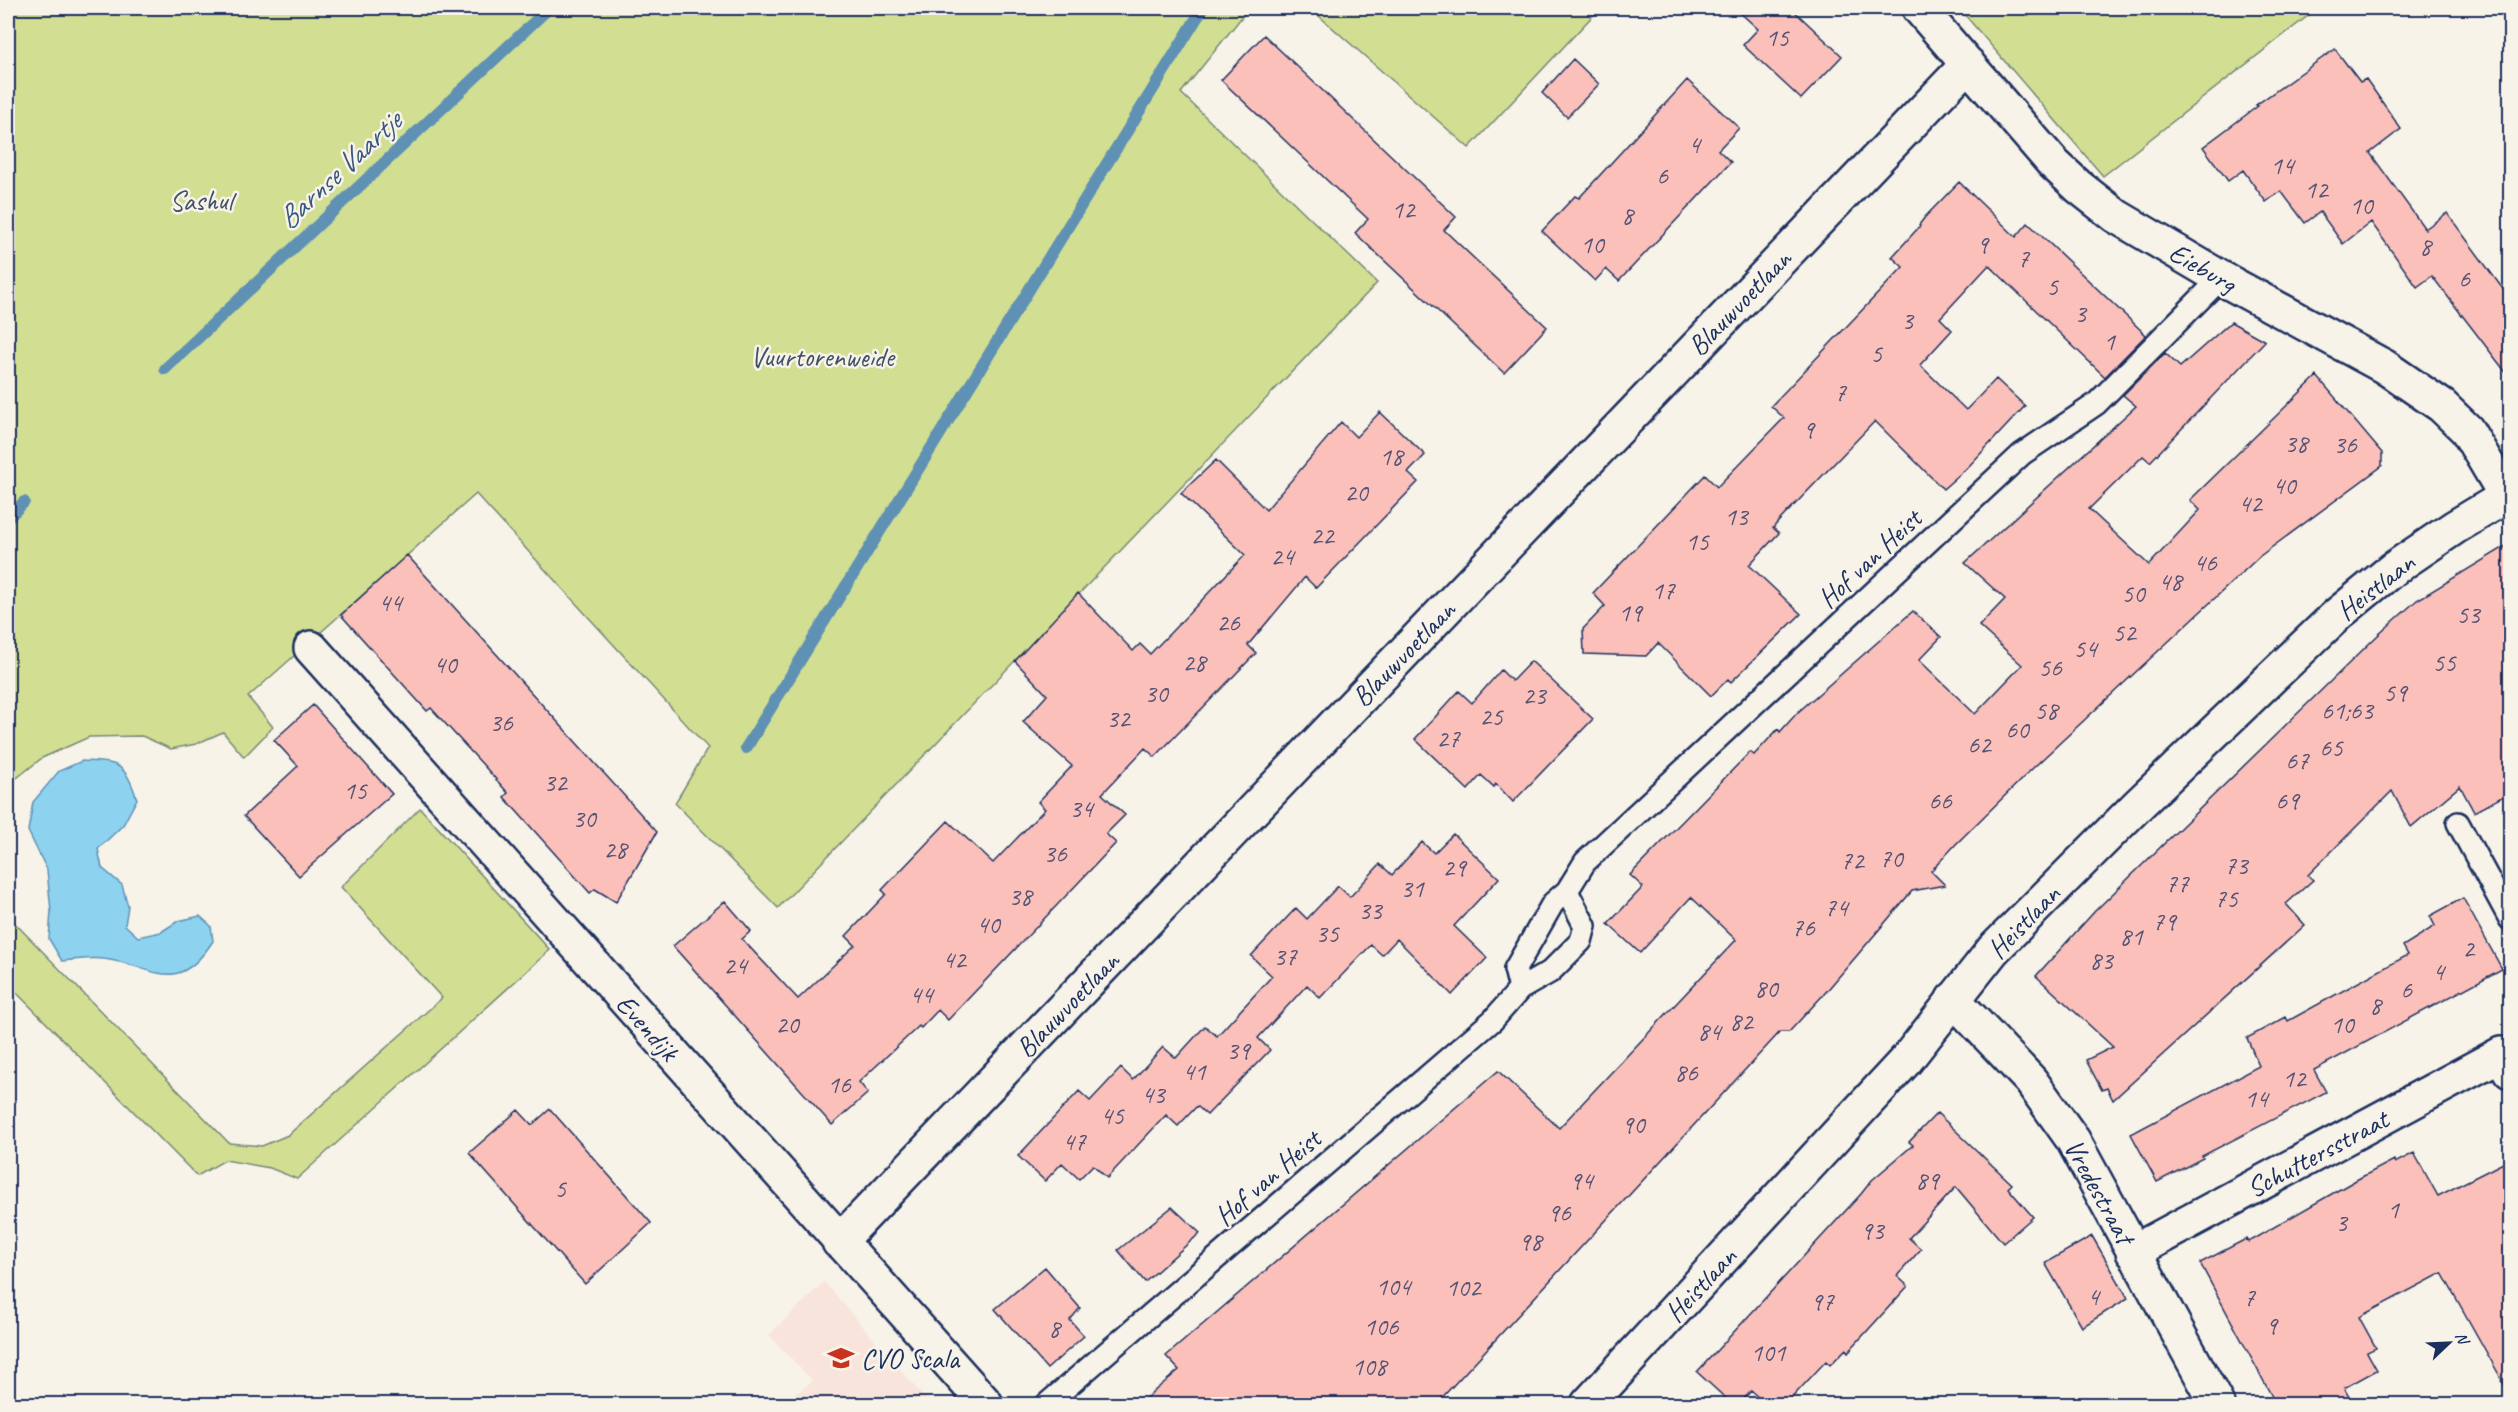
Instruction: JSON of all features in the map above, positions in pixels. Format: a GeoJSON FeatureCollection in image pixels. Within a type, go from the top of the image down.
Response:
{"type":"FeatureCollection","features":[{"type":"Feature","properties":{"kind":"street","name":"Eieburg"},"geometry":{"type":"LineString","coordinates":[[1919,8],[2053,163],[2079,187],[2116,216],[2221,278],[2385,367],[2442,406],[2467,430],[2508,495]]}},
{"type":"Feature","properties":{"kind":"street","name":"Blauwvoetlaan"},"geometry":{"type":"LineString","coordinates":[[839,1242],[1968,64]]}},
{"type":"Feature","properties":{"kind":"street","name":"Heistlaan"},"geometry":{"type":"LineString","coordinates":[[1588,1404],[1907,1059],[1994,950],[2130,812],[2338,614],[2393,569],[2508,495]]}},
{"type":"Feature","properties":{"kind":"street","name":"Evendijk"},"geometry":{"type":"LineString","coordinates":[[311,648],[986,1404]]}},
{"type":"Feature","properties":{"kind":"street","name":"Vredestraat"},"geometry":{"type":"LineString","coordinates":[[1953,999],[2031,1081],[2073,1140],[2217,1404]]}},
{"type":"Feature","properties":{"kind":"street","name":"Schuttersstraat"},"geometry":{"type":"LineString","coordinates":[[2133,1252],[2507,1058]]}},
{"type":"Feature","properties":{"kind":"lane","name":"Hof van Heist"},"geometry":{"type":"LineString","coordinates":[[1520,989],[1515,969],[1553,903],[1567,891],[1585,862],[2022,454],[2096,404],[2221,278]]}},
{"type":"Feature","properties":{"kind":"lane"},"geometry":{"type":"LineString","coordinates":[[2458,823],[2511,919]]}},
{"type":"Feature","properties":{"kind":"lane","name":"Hof van Heist"},"geometry":{"type":"LineString","coordinates":[[1047,1404],[1493,1020],[1520,989],[1550,972],[1581,941],[1585,926],[1567,891]]}},
{"type":"Feature","properties":{"kind":"shaded area","name":"CVO Scala"},"geometry":{"type":"Polygon","coordinates":[[[824,1282],[930,1404],[781,1404],[813,1381],[769,1335],[824,1282]]]}},
{"type":"Feature","properties":{"kind":"green space","name":"Vuurtorenweide"},"geometry":{"type":"Polygon","coordinates":[[[8,8],[1249,8],[1181,93],[1377,283],[778,908],[675,803],[708,748],[476,494],[248,697],[273,727],[244,757],[223,732],[196,744],[171,749],[142,736],[89,737],[42,758],[8,785],[8,8]]]}},
{"type":"Feature","properties":{"kind":"green space"},"geometry":{"type":"Polygon","coordinates":[[[1310,8],[1600,8],[1469,148],[1310,8]]]}},
{"type":"Feature","properties":{"kind":"green space"},"geometry":{"type":"Polygon","coordinates":[[[1959,8],[2318,8],[2103,176],[1959,8]]]}},
{"type":"Feature","properties":{"kind":"green space"},"geometry":{"type":"Polygon","coordinates":[[[420,808],[550,950],[297,1179],[270,1168],[225,1160],[197,1176],[8,984],[8,916],[229,1143],[262,1146],[288,1135],[442,998],[341,887],[420,808]]]}},
{"type":"Feature","properties":{"kind":"water"},"geometry":{"type":"Polygon","coordinates":[[[82,761],[104,762],[119,766],[128,777],[137,799],[123,825],[98,849],[102,868],[122,885],[128,906],[125,925],[138,937],[161,932],[178,921],[200,916],[211,926],[213,941],[199,959],[187,969],[175,974],[163,974],[104,959],[62,961],[49,939],[51,911],[47,870],[28,831],[33,802],[59,771],[82,761]]]}},
{"type":"Feature","properties":{"kind":"building"},"geometry":{"type":"Polygon","coordinates":[[[1735,8],[1791,8],[1842,56],[1801,99],[1743,45],[1758,29],[1735,8]]]}},
{"type":"Feature","properties":{"kind":"building"},"geometry":{"type":"Polygon","coordinates":[[[1264,35],[1456,217],[1444,230],[1547,327],[1504,373],[1355,233],[1368,219],[1221,80],[1264,35]]]}},
{"type":"Feature","properties":{"kind":"building"},"geometry":{"type":"Polygon","coordinates":[[[2335,49],[2360,82],[2366,79],[2401,129],[2370,153],[2425,229],[2447,213],[2511,300],[2511,379],[2432,276],[2417,287],[2371,222],[2343,244],[2320,212],[2305,223],[2281,191],[2266,202],[2243,170],[2228,181],[2203,147],[2258,106],[2256,105],[2335,49]]]}},
{"type":"Feature","properties":{"kind":"building"},"geometry":{"type":"Polygon","coordinates":[[[1573,59],[1599,84],[1567,117],[1542,93],[1573,59]]]}},
{"type":"Feature","properties":{"kind":"building"},"geometry":{"type":"Polygon","coordinates":[[[1687,80],[1739,128],[1718,150],[1731,162],[1619,281],[1606,269],[1595,281],[1542,231],[1575,196],[1579,198],[1687,80]]]}},
{"type":"Feature","properties":{"kind":"building"},"geometry":{"type":"Polygon","coordinates":[[[1959,182],[2016,237],[2028,223],[2146,335],[2105,377],[1989,265],[1940,318],[1952,330],[1920,365],[1966,410],[1996,379],[2025,406],[1969,466],[1943,489],[1875,421],[1778,522],[1773,528],[1779,533],[1749,565],[1801,614],[1731,682],[1728,679],[1711,696],[1658,643],[1646,656],[1584,654],[1583,629],[1605,606],[1593,593],[1705,475],[1717,487],[1784,418],[1771,406],[1903,267],[1892,257],[1920,226],[1925,217],[1959,182]]]}},
{"type":"Feature","properties":{"kind":"building"},"geometry":{"type":"Polygon","coordinates":[[[2231,322],[2265,341],[2150,462],[2143,456],[2089,509],[2149,565],[2200,510],[2190,500],[2317,376],[2382,453],[2382,466],[2260,556],[2033,768],[1956,844],[1931,871],[1945,885],[1912,891],[1789,1032],[1780,1032],[1436,1404],[1139,1404],[1179,1370],[1166,1356],[1498,1071],[1559,1128],[1736,940],[1691,897],[1640,953],[1608,924],[1643,887],[1630,875],[1750,752],[1754,755],[1778,729],[1780,732],[1797,713],[1913,611],[1941,637],[1919,660],[1975,714],[2022,665],[1979,626],[2005,599],[1965,563],[2136,406],[2123,395],[2165,353],[2180,367],[2231,322]]]}},
{"type":"Feature","properties":{"kind":"building"},"geometry":{"type":"Polygon","coordinates":[[[1380,412],[1425,455],[1408,473],[1418,482],[1316,588],[1305,577],[1248,645],[1256,653],[1155,757],[1145,748],[1102,794],[1125,815],[1106,834],[1116,843],[948,1020],[938,1010],[921,1028],[919,1026],[859,1082],[868,1093],[832,1125],[673,946],[725,901],[751,931],[742,939],[798,999],[855,945],[846,936],[886,894],[882,890],[948,821],[993,863],[1045,809],[1038,802],[1072,766],[1023,722],[1047,695],[1015,661],[1078,593],[1133,651],[1140,644],[1150,654],[1245,555],[1181,493],[1216,460],[1266,510],[1341,422],[1356,437],[1380,412]]]}},
{"type":"Feature","properties":{"kind":"building"},"geometry":{"type":"Polygon","coordinates":[[[2511,543],[2511,792],[2474,812],[2460,786],[2411,827],[2392,791],[2308,875],[2313,880],[2286,904],[2305,925],[2113,1100],[2107,1088],[2102,1090],[2086,1060],[2113,1047],[2036,976],[2095,911],[2377,636],[2417,600],[2511,543]]]}},
{"type":"Feature","properties":{"kind":"building"},"geometry":{"type":"Polygon","coordinates":[[[407,555],[657,832],[616,902],[595,889],[590,893],[504,797],[508,793],[485,767],[431,708],[427,711],[341,615],[407,555]]]}},
{"type":"Feature","properties":{"kind":"building"},"geometry":{"type":"Polygon","coordinates":[[[1531,661],[1593,719],[1513,802],[1496,784],[1494,787],[1481,775],[1468,790],[1415,739],[1459,691],[1472,703],[1501,670],[1512,681],[1531,661]]]}},
{"type":"Feature","properties":{"kind":"building"},"geometry":{"type":"Polygon","coordinates":[[[313,705],[392,794],[299,876],[244,816],[298,766],[274,740],[313,705]]]}},
{"type":"Feature","properties":{"kind":"building"},"geometry":{"type":"Polygon","coordinates":[[[1453,834],[1499,878],[1454,926],[1487,958],[1452,995],[1397,939],[1382,955],[1371,945],[1320,998],[1307,985],[1258,1038],[1270,1050],[1207,1115],[1197,1106],[1178,1126],[1166,1115],[1107,1178],[1093,1165],[1079,1179],[1062,1163],[1045,1181],[1018,1156],[1079,1091],[1090,1101],[1121,1068],[1133,1080],[1163,1047],[1176,1058],[1205,1026],[1217,1036],[1272,976],[1251,956],[1296,908],[1307,919],[1338,886],[1350,897],[1380,864],[1392,875],[1422,842],[1434,853],[1453,834]]]}},
{"type":"Feature","properties":{"kind":"building"},"geometry":{"type":"Polygon","coordinates":[[[2463,898],[2502,969],[2314,1070],[2326,1092],[2157,1182],[2131,1134],[2259,1066],[2247,1038],[2286,1017],[2288,1021],[2408,955],[2403,946],[2435,926],[2430,916],[2463,898]]]}},
{"type":"Feature","properties":{"kind":"building"},"geometry":{"type":"Polygon","coordinates":[[[550,1109],[651,1223],[585,1284],[469,1153],[518,1110],[532,1125],[550,1109]]]}},
{"type":"Feature","properties":{"kind":"building"},"geometry":{"type":"Polygon","coordinates":[[[1937,1113],[2012,1184],[2008,1188],[2033,1217],[2003,1243],[1956,1187],[1909,1238],[1921,1249],[1897,1276],[1908,1286],[1848,1352],[1846,1349],[1830,1365],[1826,1361],[1786,1404],[1766,1404],[1751,1391],[1739,1404],[1732,1404],[1697,1372],[1872,1180],[1913,1145],[1909,1142],[1937,1113]]]}},
{"type":"Feature","properties":{"kind":"building"},"geometry":{"type":"Polygon","coordinates":[[[2414,1153],[2438,1196],[2511,1159],[2511,1396],[2442,1273],[2359,1317],[2376,1348],[2367,1352],[2377,1370],[2344,1388],[2353,1404],[2276,1404],[2200,1263],[2246,1239],[2248,1242],[2356,1180],[2394,1160],[2395,1163],[2414,1153]]]}},
{"type":"Feature","properties":{"kind":"building"},"geometry":{"type":"Polygon","coordinates":[[[1172,1207],[1200,1233],[1145,1282],[1118,1250],[1172,1207]]]}},
{"type":"Feature","properties":{"kind":"building"},"geometry":{"type":"Polygon","coordinates":[[[2092,1236],[2128,1298],[2082,1327],[2045,1263],[2092,1236]]]}},
{"type":"Feature","properties":{"kind":"building"},"geometry":{"type":"Polygon","coordinates":[[[1045,1267],[1080,1308],[1070,1320],[1084,1336],[1047,1369],[995,1309],[1045,1267]]]}},
{"type":"Feature","properties":{"kind":"waterway","name":"Barnse Vaartje"},"geometry":{"type":"LineString","coordinates":[[165,369],[549,8]]}},
{"type":"Feature","properties":{"kind":"waterway"},"geometry":{"type":"LineString","coordinates":[[746,748],[1203,8]]}},
{"type":"Feature","properties":{"kind":"waterway"},"geometry":{"type":"LineString","coordinates":[[8,518],[24,502]]}},
{"type":"Feature","properties":{"kind":"place","name":"CVO Scala"},"geometry":{"type":"Point","coordinates":[841,1358]}},
{"type":"Feature","properties":{"kind":"park label","name":"Sashul"},"geometry":{"type":"Point","coordinates":[201,200]}}]}
